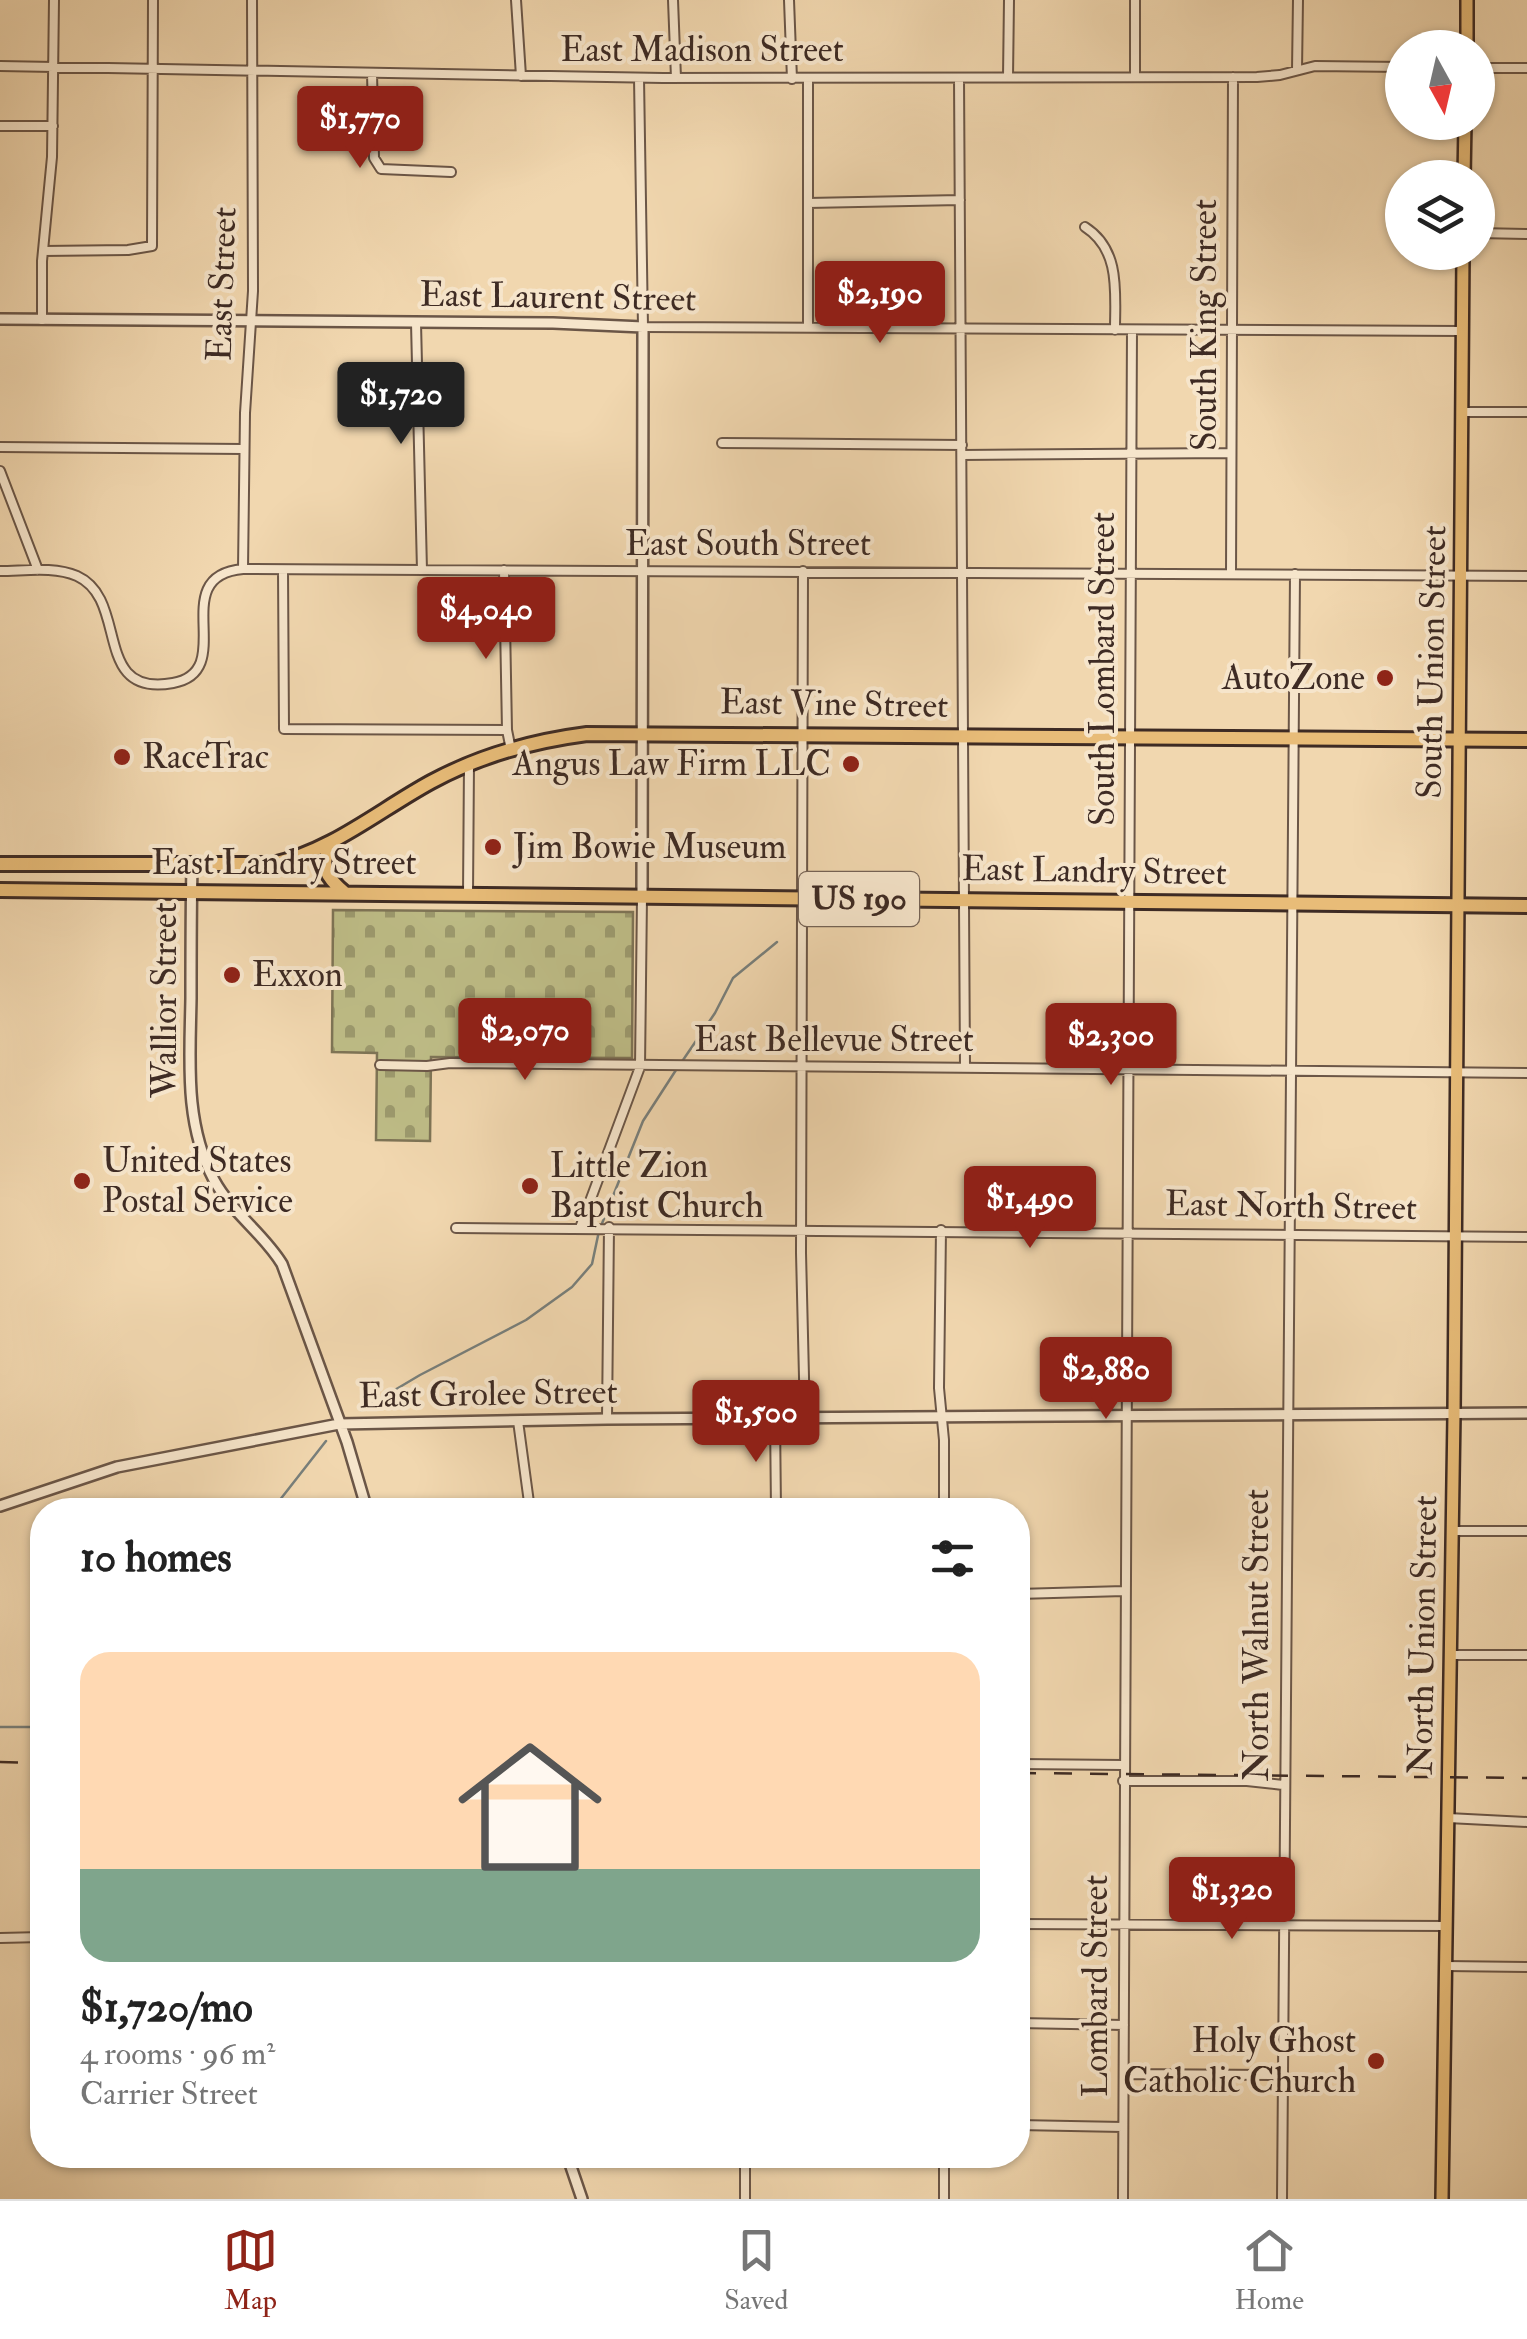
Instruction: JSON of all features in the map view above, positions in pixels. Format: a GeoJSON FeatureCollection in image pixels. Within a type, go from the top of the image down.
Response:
{"type":"FeatureCollection","features":[{"type":"Feature","properties":{"kind":"highway","name":"East Vine Street"},"geometry":{"type":"LineString","coordinates":[[0,864],[273,864],[309,855],[335,842],[431,782],[468,764],[564,737],[643,733],[1527,740]]}},
{"type":"Feature","properties":{"kind":"highway"},"geometry":{"type":"LineString","coordinates":[[335,842],[326,853],[324,866],[326,874],[345,893]]}},
{"type":"Feature","properties":{"kind":"highway","name":"East Landry Street"},"geometry":{"type":"LineString","coordinates":[[0,890],[1527,906]]}},
{"type":"Feature","properties":{"kind":"main road"},"geometry":{"type":"LineString","coordinates":[[1466,30],[1467,0]]}},
{"type":"Feature","properties":{"kind":"main road","name":"South Union Street"},"geometry":{"type":"LineString","coordinates":[[1457,1072],[1463,270]]}},
{"type":"Feature","properties":{"kind":"main road","name":"North Union Street"},"geometry":{"type":"LineString","coordinates":[[1442,2199],[1457,1072]]}},
{"type":"Feature","properties":{"kind":"street"},"geometry":{"type":"LineString","coordinates":[[42,320],[43,250],[54,126],[54,0]]}},
{"type":"Feature","properties":{"kind":"street"},"geometry":{"type":"LineString","coordinates":[[43,250],[128,250],[152,246],[152,0]]}},
{"type":"Feature","properties":{"kind":"street","name":"East Street"},"geometry":{"type":"LineString","coordinates":[[243,570],[251,321],[252,0]]}},
{"type":"Feature","properties":{"kind":"street"},"geometry":{"type":"LineString","coordinates":[[516,0],[521,76]]}},
{"type":"Feature","properties":{"kind":"street"},"geometry":{"type":"LineString","coordinates":[[673,0],[676,78]]}},
{"type":"Feature","properties":{"kind":"street"},"geometry":{"type":"LineString","coordinates":[[789,0],[792,79]]}},
{"type":"Feature","properties":{"kind":"street"},"geometry":{"type":"LineString","coordinates":[[1008,77],[1009,0]]}},
{"type":"Feature","properties":{"kind":"street"},"geometry":{"type":"LineString","coordinates":[[1135,0],[1135,76]]}},
{"type":"Feature","properties":{"kind":"street"},"geometry":{"type":"LineString","coordinates":[[1297,70],[1298,0]]}},
{"type":"Feature","properties":{"kind":"street","name":"East Madison Street"},"geometry":{"type":"LineString","coordinates":[[0,66],[792,79],[1234,76],[1280,75],[1315,66],[1385,67]]}},
{"type":"Feature","properties":{"kind":"street"},"geometry":{"type":"LineString","coordinates":[[1495,68],[1527,68]]}},
{"type":"Feature","properties":{"kind":"street"},"geometry":{"type":"LineString","coordinates":[[372,73],[374,158],[382,169],[451,172]]}},
{"type":"Feature","properties":{"kind":"street","name":"South King Street"},"geometry":{"type":"LineString","coordinates":[[1231,574],[1234,76]]}},
{"type":"Feature","properties":{"kind":"street"},"geometry":{"type":"LineString","coordinates":[[580,1228],[640,1067],[644,571],[639,78]]}},
{"type":"Feature","properties":{"kind":"street"},"geometry":{"type":"LineString","coordinates":[[808,78],[808,327]]}},
{"type":"Feature","properties":{"kind":"street"},"geometry":{"type":"LineString","coordinates":[[959,78],[965,1068]]}},
{"type":"Feature","properties":{"kind":"street"},"geometry":{"type":"LineString","coordinates":[[0,126],[54,126]]}},
{"type":"Feature","properties":{"kind":"street"},"geometry":{"type":"LineString","coordinates":[[808,203],[960,200]]}},
{"type":"Feature","properties":{"kind":"street"},"geometry":{"type":"LineString","coordinates":[[1085,227],[1111,258],[1115,330]]}},
{"type":"Feature","properties":{"kind":"street"},"geometry":{"type":"LineString","coordinates":[[1495,233],[1527,234]]}},
{"type":"Feature","properties":{"kind":"street","name":"East Laurent Street"},"geometry":{"type":"LineString","coordinates":[[0,318],[1132,330]]}},
{"type":"Feature","properties":{"kind":"street"},"geometry":{"type":"LineString","coordinates":[[416,323],[422,570]]}},
{"type":"Feature","properties":{"kind":"street"},"geometry":{"type":"LineString","coordinates":[[1132,330],[1462,331]]}},
{"type":"Feature","properties":{"kind":"street","name":"South Lombard Street"},"geometry":{"type":"LineString","coordinates":[[1125,1415],[1132,330]]}},
{"type":"Feature","properties":{"kind":"street"},"geometry":{"type":"LineString","coordinates":[[1461,412],[1527,412]]}},
{"type":"Feature","properties":{"kind":"street"},"geometry":{"type":"LineString","coordinates":[[722,443],[962,445]]}},
{"type":"Feature","properties":{"kind":"street"},"geometry":{"type":"LineString","coordinates":[[0,447],[244,449]]}},
{"type":"Feature","properties":{"kind":"street"},"geometry":{"type":"LineString","coordinates":[[962,456],[1231,453]]}},
{"type":"Feature","properties":{"kind":"street"},"geometry":{"type":"LineString","coordinates":[[0,471],[38,570]]}},
{"type":"Feature","properties":{"kind":"street"},"geometry":{"type":"LineString","coordinates":[[0,570],[74,575],[94,589],[105,610],[121,666],[141,682],[164,684],[188,678],[202,659],[204,600],[213,578],[225,571],[243,570]]}},
{"type":"Feature","properties":{"kind":"street","name":"East South Street"},"geometry":{"type":"LineString","coordinates":[[243,570],[1527,576]]}},
{"type":"Feature","properties":{"kind":"street"},"geometry":{"type":"LineString","coordinates":[[283,570],[284,729],[507,730]]}},
{"type":"Feature","properties":{"kind":"street"},"geometry":{"type":"LineString","coordinates":[[504,570],[507,730],[511,750]]}},
{"type":"Feature","properties":{"kind":"street"},"geometry":{"type":"LineString","coordinates":[[804,571],[801,1068],[805,1418]]}},
{"type":"Feature","properties":{"kind":"street","name":"North Walnut Street"},"geometry":{"type":"LineString","coordinates":[[1282,2199],[1295,574]]}},
{"type":"Feature","properties":{"kind":"street"},"geometry":{"type":"LineString","coordinates":[[468,764],[468,894]]}},
{"type":"Feature","properties":{"kind":"street","name":"Wallior Street"},"geometry":{"type":"LineString","coordinates":[[192,866],[190,1086],[198,1141],[205,1163],[230,1204],[282,1264],[363,1498]]}},
{"type":"Feature","properties":{"kind":"street","name":"East Bellevue Street"},"geometry":{"type":"LineString","coordinates":[[380,1065],[1527,1073]]}},
{"type":"Feature","properties":{"kind":"street","name":"East North Street"},"geometry":{"type":"LineString","coordinates":[[456,1228],[1527,1237]]}},
{"type":"Feature","properties":{"kind":"street"},"geometry":{"type":"LineString","coordinates":[[602,1228],[606,1419]]}},
{"type":"Feature","properties":{"kind":"street"},"geometry":{"type":"LineString","coordinates":[[941,1230],[944,1498]]}},
{"type":"Feature","properties":{"kind":"street","name":"East Grolee Street"},"geometry":{"type":"LineString","coordinates":[[0,1506],[116,1467],[339,1424],[1527,1413]]}},
{"type":"Feature","properties":{"kind":"street","name":"Lombard Street"},"geometry":{"type":"LineString","coordinates":[[1123,2199],[1125,1415]]}},
{"type":"Feature","properties":{"kind":"street"},"geometry":{"type":"LineString","coordinates":[[775,1418],[776,1498]]}},
{"type":"Feature","properties":{"kind":"street"},"geometry":{"type":"LineString","coordinates":[[518,1421],[528,1498]]}},
{"type":"Feature","properties":{"kind":"street"},"geometry":{"type":"LineString","coordinates":[[1452,1531],[1527,1531]]}},
{"type":"Feature","properties":{"kind":"street"},"geometry":{"type":"LineString","coordinates":[[1030,1594],[1124,1590]]}},
{"type":"Feature","properties":{"kind":"street"},"geometry":{"type":"LineString","coordinates":[[1450,1655],[1527,1655]]}},
{"type":"Feature","properties":{"kind":"street"},"geometry":{"type":"LineString","coordinates":[[1030,1765],[1283,1785]]}},
{"type":"Feature","properties":{"kind":"street"},"geometry":{"type":"LineString","coordinates":[[1448,1818],[1527,1822]]}},
{"type":"Feature","properties":{"kind":"street"},"geometry":{"type":"LineString","coordinates":[[1030,1924],[1447,1926]]}},
{"type":"Feature","properties":{"kind":"street"},"geometry":{"type":"LineString","coordinates":[[0,1938],[30,1937]]}},
{"type":"Feature","properties":{"kind":"street"},"geometry":{"type":"LineString","coordinates":[[1446,1966],[1527,1966]]}},
{"type":"Feature","properties":{"kind":"street"},"geometry":{"type":"LineString","coordinates":[[1030,2023],[1124,2024]]}},
{"type":"Feature","properties":{"kind":"street"},"geometry":{"type":"LineString","coordinates":[[1124,2074],[1282,2076]]}},
{"type":"Feature","properties":{"kind":"street"},"geometry":{"type":"LineString","coordinates":[[1030,2125],[1123,2127]]}},
{"type":"Feature","properties":{"kind":"street"},"geometry":{"type":"LineString","coordinates":[[571,2168],[582,2199]]}},
{"type":"Feature","properties":{"kind":"street"},"geometry":{"type":"LineString","coordinates":[[745,2168],[745,2199]]}},
{"type":"Feature","properties":{"kind":"street"},"geometry":{"type":"LineString","coordinates":[[944,2168],[944,2199]]}},
{"type":"Feature","properties":{"kind":"green space"},"geometry":{"type":"Polygon","coordinates":[[[333,910],[633,912],[632,1058],[431,1057],[430,1141],[376,1140],[377,1053],[332,1052],[333,910]]]}},
{"type":"Feature","properties":{"kind":"waterway"},"geometry":{"type":"LineString","coordinates":[[681,1063],[733,978],[777,942]]}},
{"type":"Feature","properties":{"kind":"waterway"},"geometry":{"type":"LineString","coordinates":[[361,1410],[526,1320],[572,1287],[592,1264],[599,1231],[643,1121],[676,1070]]}},
{"type":"Feature","properties":{"kind":"waterway"},"geometry":{"type":"LineString","coordinates":[[281,1498],[326,1441]]}},
{"type":"Feature","properties":{"kind":"waterway"},"geometry":{"type":"LineString","coordinates":[[0,1727],[30,1727]]}},
{"type":"Feature","properties":{"kind":"railway"},"geometry":{"type":"LineString","coordinates":[[0,1762],[30,1763]]}},
{"type":"Feature","properties":{"kind":"railway"},"geometry":{"type":"LineString","coordinates":[[1030,1773],[1527,1778]]}},
{"type":"Feature","properties":{"kind":"place","name":"AutoZone"},"geometry":{"type":"Point","coordinates":[1385,678]}},
{"type":"Feature","properties":{"kind":"place","name":"RaceTrac"},"geometry":{"type":"Point","coordinates":[122,757]}},
{"type":"Feature","properties":{"kind":"place","name":"Angus Law Firm LLC"},"geometry":{"type":"Point","coordinates":[851,764]}},
{"type":"Feature","properties":{"kind":"place","name":"Jim Bowie Museum"},"geometry":{"type":"Point","coordinates":[493,847]}},
{"type":"Feature","properties":{"kind":"place","name":"Exxon"},"geometry":{"type":"Point","coordinates":[232,975]}},
{"type":"Feature","properties":{"kind":"place","name":"United States Postal Service"},"geometry":{"type":"Point","coordinates":[82,1181]}},
{"type":"Feature","properties":{"kind":"place","name":"Little Zion Baptist Church"},"geometry":{"type":"Point","coordinates":[530,1186]}},
{"type":"Feature","properties":{"kind":"place","name":"Holy Ghost Catholic Church"},"geometry":{"type":"Point","coordinates":[1376,2061]}}]}
